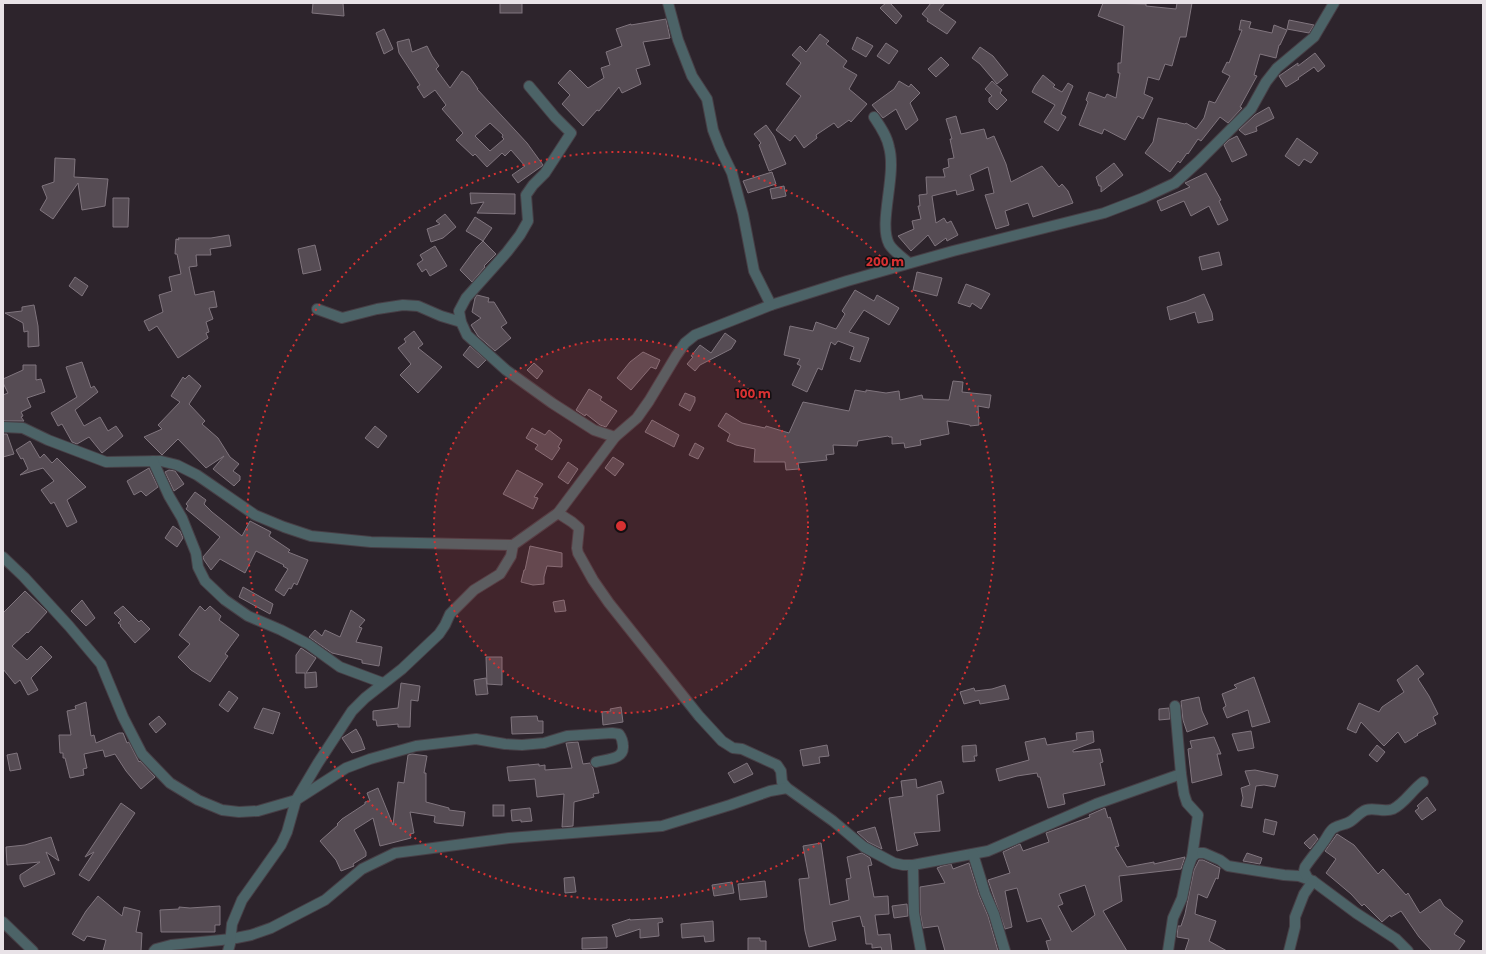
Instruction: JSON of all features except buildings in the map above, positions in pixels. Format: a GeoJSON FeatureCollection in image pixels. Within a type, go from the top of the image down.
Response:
{"type":"FeatureCollection","features":[{"type":"Feature","properties":{"kind":"street"},"geometry":{"type":"LineString","coordinates":[[668,3],[678,40],[692,76],[707,99],[713,130],[732,173],[743,214],[754,271],[771,305]]}},
{"type":"Feature","properties":{"kind":"street"},"geometry":{"type":"LineString","coordinates":[[3,427],[23,428],[48,440],[106,462],[161,461],[176,465],[197,475],[255,516],[311,536],[371,542],[513,545],[558,513],[615,438],[637,418],[653,396],[685,343],[695,335],[771,305],[847,280],[1104,213],[1143,198],[1175,183],[1198,162],[1251,108],[1266,82],[1277,68],[1314,37],[1334,3]]}},
{"type":"Feature","properties":{"kind":"street"},"geometry":{"type":"LineString","coordinates":[[529,86],[555,117],[572,133],[545,173],[533,185],[526,195],[528,221],[516,240],[466,298],[459,311],[461,322],[467,335],[506,370],[552,403],[594,430],[615,438]]}},
{"type":"Feature","properties":{"kind":"street"},"geometry":{"type":"LineString","coordinates":[[874,116],[882,128],[890,147],[891,165],[885,232],[890,246],[909,263]]}},
{"type":"Feature","properties":{"kind":"street"},"geometry":{"type":"LineString","coordinates":[[316,309],[342,318],[377,309],[403,305],[418,306],[461,322]]}},
{"type":"Feature","properties":{"kind":"street"},"geometry":{"type":"LineString","coordinates":[[153,461],[169,496],[182,518],[196,553],[198,567],[205,581],[225,600],[248,616],[281,630],[308,644],[340,667],[383,683]]}},
{"type":"Feature","properties":{"kind":"street"},"geometry":{"type":"LineString","coordinates":[[558,513],[579,528],[578,553],[601,592],[699,716],[722,741],[733,748],[742,749],[777,765],[781,771],[782,782],[787,788],[833,821],[864,847],[894,863],[913,865],[988,851],[1096,804],[1181,774]]}},
{"type":"Feature","properties":{"kind":"street"},"geometry":{"type":"LineString","coordinates":[[228,951],[231,939],[232,924],[236,912],[252,885],[281,845],[287,832],[296,800],[318,762],[352,711],[383,683],[402,669],[439,634],[450,614],[474,590],[500,574],[511,556],[513,545]]}},
{"type":"Feature","properties":{"kind":"street"},"geometry":{"type":"LineString","coordinates":[[3,556],[69,626],[101,664],[123,717],[142,754],[170,783],[198,800],[222,810],[239,812],[258,810],[296,800],[346,768],[370,759],[416,746],[476,739],[522,746],[566,736],[612,733],[619,734],[623,743],[621,754],[617,757],[596,762]]}},
{"type":"Feature","properties":{"kind":"street"},"geometry":{"type":"LineString","coordinates":[[1168,951],[1173,918],[1182,898],[1188,868],[1192,857],[1198,815],[1189,806],[1185,799],[1181,774],[1175,706]]}},
{"type":"Feature","properties":{"kind":"street"},"geometry":{"type":"LineString","coordinates":[[1310,880],[1304,871],[1304,867],[1332,829],[1340,824],[1348,823],[1361,812],[1373,809],[1384,811],[1394,808],[1423,782]]}},
{"type":"Feature","properties":{"kind":"street"},"geometry":{"type":"LineString","coordinates":[[154,951],[156,949],[171,945],[231,939],[251,935],[271,928],[325,900],[362,869],[395,853],[548,834],[611,831],[662,826],[770,791],[787,788]]}},
{"type":"Feature","properties":{"kind":"street"},"geometry":{"type":"LineString","coordinates":[[1192,857],[1197,853],[1204,853],[1220,860],[1228,866],[1299,876],[1310,880],[1356,913],[1396,938],[1408,951]]}},
{"type":"Feature","properties":{"kind":"street"},"geometry":{"type":"LineString","coordinates":[[973,854],[985,893],[994,914],[1006,951]]}},
{"type":"Feature","properties":{"kind":"street"},"geometry":{"type":"LineString","coordinates":[[913,865],[914,913],[921,951]]}},
{"type":"Feature","properties":{"kind":"street"},"geometry":{"type":"LineString","coordinates":[[1289,951],[1296,927],[1295,917],[1310,880]]}},
{"type":"Feature","properties":{"kind":"street"},"geometry":{"type":"LineString","coordinates":[[3,922],[33,951]]}}]}
